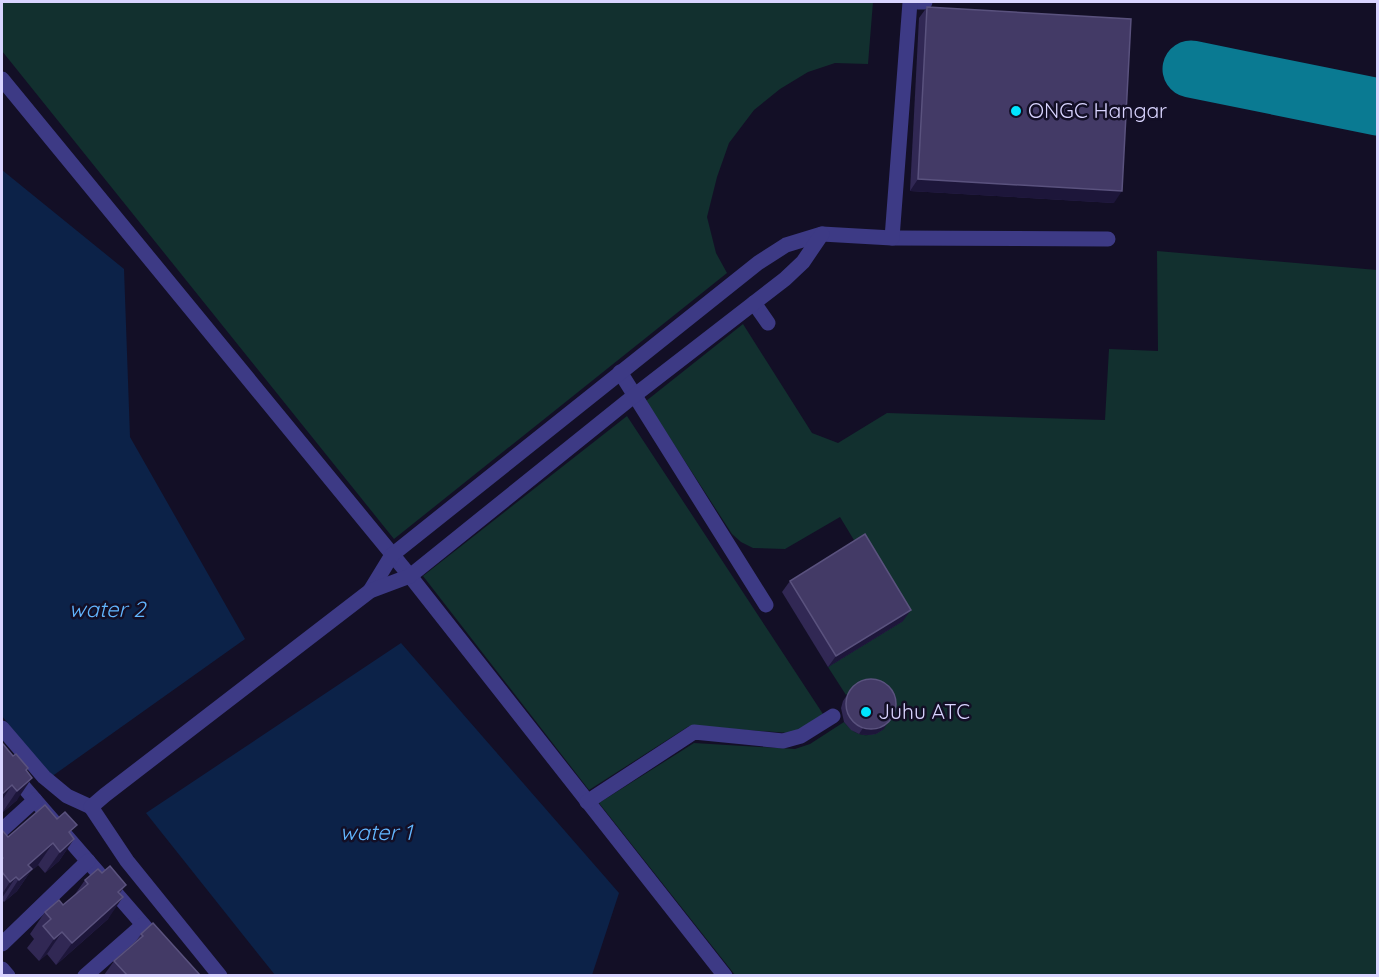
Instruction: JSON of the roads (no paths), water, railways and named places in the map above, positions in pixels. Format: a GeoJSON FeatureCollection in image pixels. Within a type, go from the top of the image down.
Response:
{"type":"FeatureCollection","features":[{"type":"Feature","properties":{"kind":"street"},"geometry":{"type":"LineString","coordinates":[[892,238],[910,2]]}},
{"type":"Feature","properties":{"kind":"street"},"geometry":{"type":"LineString","coordinates":[[918,2],[925,2]]}},
{"type":"Feature","properties":{"kind":"street"},"geometry":{"type":"LineString","coordinates":[[2,79],[410,576],[725,975]]}},
{"type":"Feature","properties":{"kind":"street"},"geometry":{"type":"LineString","coordinates":[[91,807],[370,591],[410,576],[635,395],[785,279],[802,262],[822,234]]}},
{"type":"Feature","properties":{"kind":"street"},"geometry":{"type":"LineString","coordinates":[[370,591],[392,555],[758,263],[786,245],[822,234],[892,238],[1108,239]]}},
{"type":"Feature","properties":{"kind":"street"},"geometry":{"type":"LineString","coordinates":[[754,303],[768,323]]}},
{"type":"Feature","properties":{"kind":"street"},"geometry":{"type":"LineString","coordinates":[[620,372],[766,605]]}},
{"type":"Feature","properties":{"kind":"street"},"geometry":{"type":"LineString","coordinates":[[587,802],[694,732],[783,741],[801,736],[833,716]]}},
{"type":"Feature","properties":{"kind":"street"},"geometry":{"type":"LineString","coordinates":[[2,728],[44,777],[67,796],[91,807],[127,861],[220,975]]}},
{"type":"Feature","properties":{"kind":"street"},"geometry":{"type":"LineString","coordinates":[[2,762],[165,950]]}},
{"type":"Feature","properties":{"kind":"street"},"geometry":{"type":"LineString","coordinates":[[2,830],[35,800]]}},
{"type":"Feature","properties":{"kind":"street"},"geometry":{"type":"LineString","coordinates":[[2,944],[88,861]]}},
{"type":"Feature","properties":{"kind":"street"},"geometry":{"type":"LineString","coordinates":[[85,975],[143,925]]}},
{"type":"Feature","properties":{"kind":"street"},"geometry":{"type":"LineString","coordinates":[[2,969],[8,975]]}},
{"type":"Feature","properties":{"kind":"water","name":"water 2"},"geometry":{"type":"Polygon","coordinates":[[[2,170],[124,269],[130,437],[245,639],[51,777],[2,716],[2,170]]]}},
{"type":"Feature","properties":{"kind":"water","name":"water 1"},"geometry":{"type":"Polygon","coordinates":[[[401,643],[619,893],[592,975],[275,975],[146,813],[401,643]]]}},
{"type":"Feature","properties":{"kind":"place","name":"ONGC Hangar"},"geometry":{"type":"Point","coordinates":[1016,111]}},
{"type":"Feature","properties":{"kind":"place","name":"Juhu ATC"},"geometry":{"type":"Point","coordinates":[866,712]}}]}
